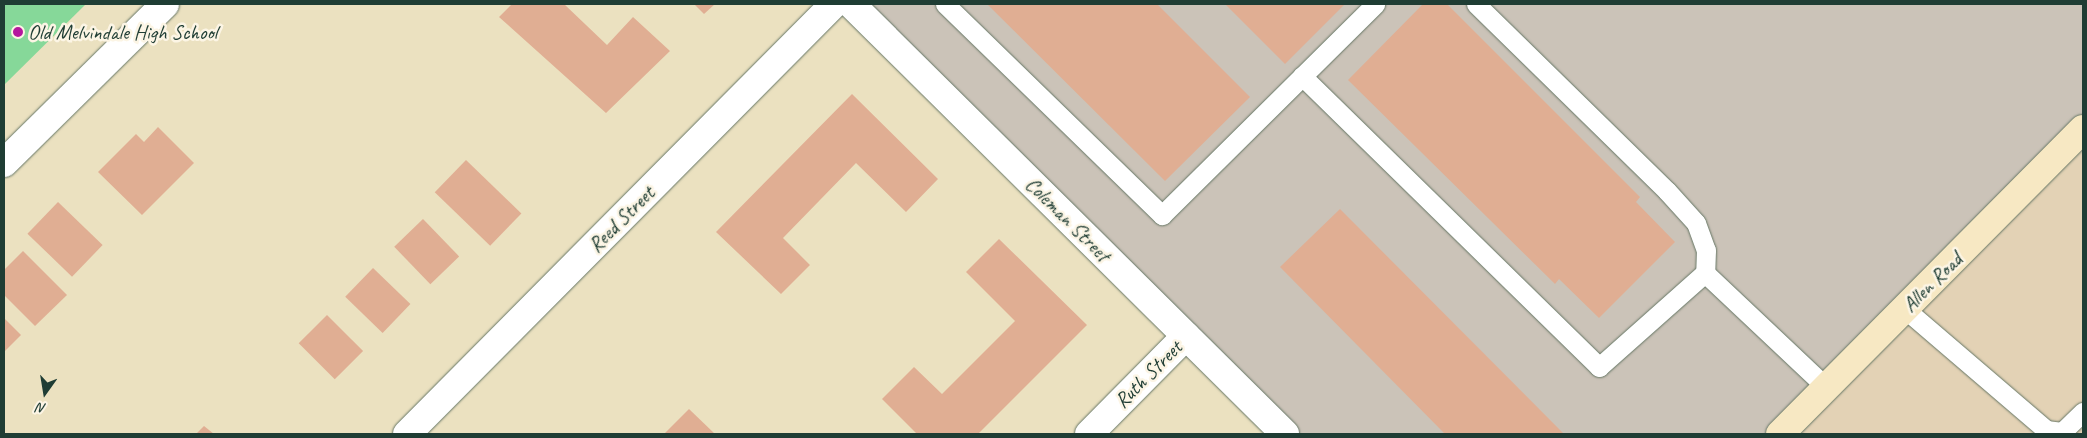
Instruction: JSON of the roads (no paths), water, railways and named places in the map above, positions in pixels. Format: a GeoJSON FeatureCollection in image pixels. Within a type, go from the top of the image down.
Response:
{"type":"FeatureCollection","features":[{"type":"Feature","properties":{"kind":"main road","name":"Allen Road"},"geometry":{"type":"LineString","coordinates":[[1780,434],[2083,129]]}},
{"type":"Feature","properties":{"kind":"street"},"geometry":{"type":"LineString","coordinates":[[4,163],[165,4]]}},
{"type":"Feature","properties":{"kind":"street","name":"Reed Street"},"geometry":{"type":"LineString","coordinates":[[407,434],[834,4]]}},
{"type":"Feature","properties":{"kind":"street","name":"Coleman Street"},"geometry":{"type":"LineString","coordinates":[[851,4],[1285,434]]}},
{"type":"Feature","properties":{"kind":"street","name":"Ruth Street"},"geometry":{"type":"LineString","coordinates":[[1089,434],[1186,336]]}},
{"type":"Feature","properties":{"kind":"lane"},"geometry":{"type":"LineString","coordinates":[[945,4],[1162,215],[1374,4]]}},
{"type":"Feature","properties":{"kind":"lane"},"geometry":{"type":"LineString","coordinates":[[1302,76],[1599,367],[1705,273],[1706,250],[1696,223],[1476,4]]}},
{"type":"Feature","properties":{"kind":"lane"},"geometry":{"type":"LineString","coordinates":[[1705,273],[1826,388]]}},
{"type":"Feature","properties":{"kind":"lane"},"geometry":{"type":"LineString","coordinates":[[1905,309],[2046,430],[2062,432],[2083,412]]}},
{"type":"Feature","properties":{"kind":"place","name":"Old Melvindale High School"},"geometry":{"type":"Point","coordinates":[18,32]}}]}
